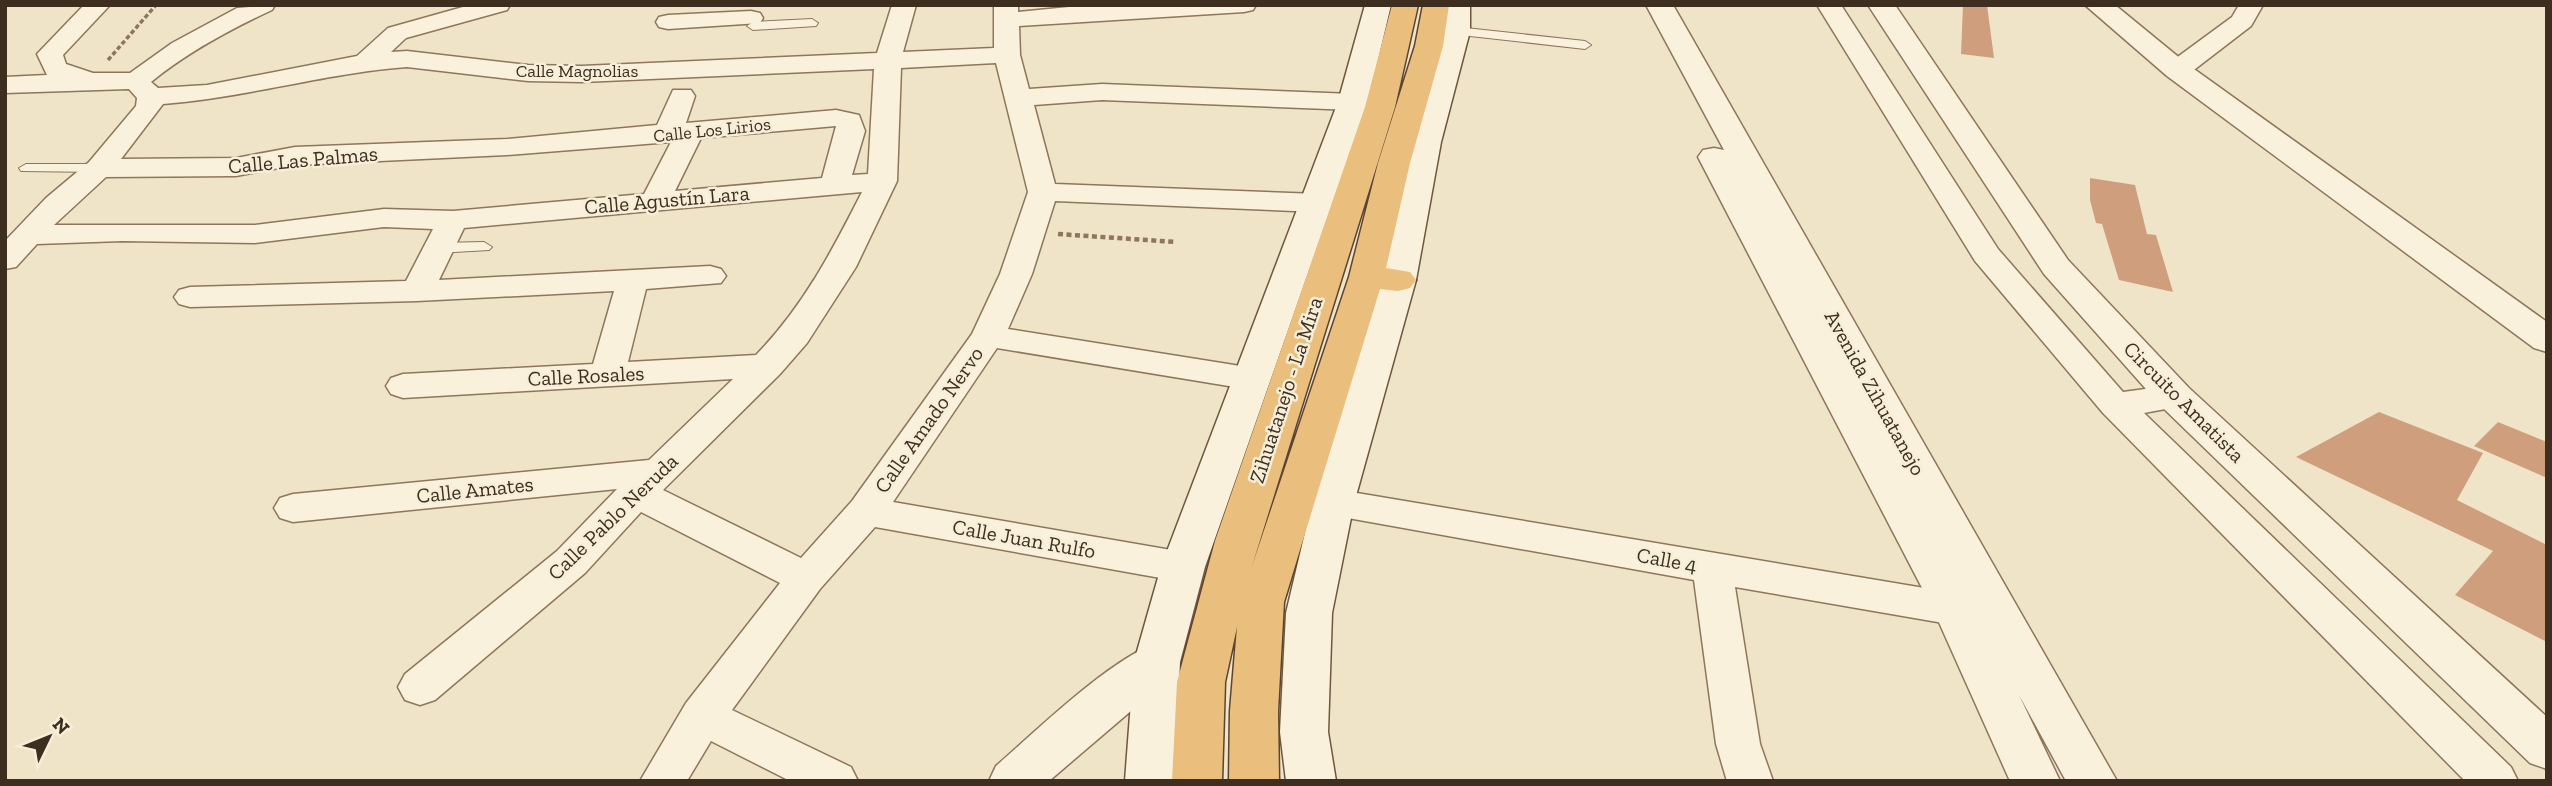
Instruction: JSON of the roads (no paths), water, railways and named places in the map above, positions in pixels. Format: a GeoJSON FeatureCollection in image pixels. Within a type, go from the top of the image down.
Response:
{"type":"FeatureCollection","features":[{"type":"Feature","properties":{"kind":"highway","name":"Zihuatanejo - La Mira"},"geometry":{"type":"LineString","coordinates":[[1197,781],[1201,682],[1236,541],[1380,107],[1405,5]]}},
{"type":"Feature","properties":{"kind":"highway","name":"Zihuatanejo - La Mira"},"geometry":{"type":"LineString","coordinates":[[1254,781],[1254,711],[1262,602],[1382,279]]}},
{"type":"Feature","properties":{"kind":"street"},"geometry":{"type":"LineString","coordinates":[[90,81],[55,69],[50,54],[98,5]]}},
{"type":"Feature","properties":{"kind":"street"},"geometry":{"type":"LineString","coordinates":[[5,260],[57,204],[99,168],[149,107],[144,89],[163,58],[208,30],[263,5]]}},
{"type":"Feature","properties":{"kind":"street"},"geometry":{"type":"LineString","coordinates":[[365,62],[397,33],[498,5]]}},
{"type":"Feature","properties":{"kind":"street"},"geometry":{"type":"LineString","coordinates":[[882,181],[888,59],[904,5]]}},
{"type":"Feature","properties":{"kind":"street"},"geometry":{"type":"LineString","coordinates":[[1244,5],[1081,13],[1007,13],[1007,55],[1043,192],[1318,203]]}},
{"type":"Feature","properties":{"kind":"street"},"geometry":{"type":"LineString","coordinates":[[1150,781],[1157,662],[1183,567],[1318,203],[1353,102],[1378,5]]}},
{"type":"Feature","properties":{"kind":"street","name":"Avenida Zihuatanejo"},"geometry":{"type":"LineString","coordinates":[[1637,5],[1670,76],[1956,609],[2035,781]]}},
{"type":"Feature","properties":{"kind":"street","name":"Avenida Zihuatanejo"},"geometry":{"type":"LineString","coordinates":[[1659,5],[2092,781]]}},
{"type":"Feature","properties":{"kind":"street"},"geometry":{"type":"LineString","coordinates":[[1829,5],[1986,254],[2115,405],[2495,781]]}},
{"type":"Feature","properties":{"kind":"street","name":"Circuito Amatista"},"geometry":{"type":"LineString","coordinates":[[1881,5],[2056,267],[2175,397],[2547,748]]}},
{"type":"Feature","properties":{"kind":"street"},"geometry":{"type":"LineString","coordinates":[[2098,5],[2177,71],[2547,340]]}},
{"type":"Feature","properties":{"kind":"street"},"geometry":{"type":"LineString","coordinates":[[2177,71],[2242,20],[2251,5]]}},
{"type":"Feature","properties":{"kind":"street"},"geometry":{"type":"LineString","coordinates":[[1311,781],[1304,732],[1309,613],[1382,279],[1426,142],[1449,14]]}},
{"type":"Feature","properties":{"kind":"street"},"geometry":{"type":"LineString","coordinates":[[668,22],[751,23]]}},
{"type":"Feature","properties":{"kind":"street","name":"Calle Magnolias"},"geometry":{"type":"LineString","coordinates":[[5,85],[90,81],[144,89],[206,93],[365,62],[407,59],[528,73],[582,74],[1007,55]]}},
{"type":"Feature","properties":{"kind":"street"},"geometry":{"type":"LineString","coordinates":[[1020,98],[1102,92],[1353,102]]}},
{"type":"Feature","properties":{"kind":"street"},"geometry":{"type":"LineString","coordinates":[[656,200],[679,133],[682,96]]}},
{"type":"Feature","properties":{"kind":"street","name":"Calle Los Lirios"},"geometry":{"type":"LineString","coordinates":[[507,147],[836,118],[849,121],[851,131],[834,185]]}},
{"type":"Feature","properties":{"kind":"street","name":"Calle Las Palmas"},"geometry":{"type":"LineString","coordinates":[[99,168],[236,167],[295,156],[507,147]]}},
{"type":"Feature","properties":{"kind":"street","name":"Calle Agustín Lara"},"geometry":{"type":"LineString","coordinates":[[30,235],[122,232],[255,234],[384,218],[453,220],[882,181]]}},
{"type":"Feature","properties":{"kind":"street","name":"Calle Pablo Neruda"},"geometry":{"type":"LineString","coordinates":[[420,687],[571,562],[646,482],[707,428],[768,366],[795,335],[840,267],[882,181]]}},
{"type":"Feature","properties":{"kind":"street","name":"Calle Amado Nervo"},"geometry":{"type":"LineString","coordinates":[[663,781],[702,716],[806,578],[866,511],[988,336],[1016,274],[1043,192]]}},
{"type":"Feature","properties":{"kind":"street"},"geometry":{"type":"LineString","coordinates":[[417,291],[453,220]]}},
{"type":"Feature","properties":{"kind":"street"},"geometry":{"type":"LineString","coordinates":[[190,297],[417,291],[710,276]]}},
{"type":"Feature","properties":{"kind":"street"},"geometry":{"type":"LineString","coordinates":[[608,374],[633,278]]}},
{"type":"Feature","properties":{"kind":"street"},"geometry":{"type":"LineString","coordinates":[[988,336],[1252,379]]}},
{"type":"Feature","properties":{"kind":"street","name":"Calle Rosales"},"geometry":{"type":"LineString","coordinates":[[403,386],[768,366]]}},
{"type":"Feature","properties":{"kind":"street"},"geometry":{"type":"LineString","coordinates":[[2115,405],[2175,397]]}},
{"type":"Feature","properties":{"kind":"street"},"geometry":{"type":"LineString","coordinates":[[646,482],[806,578]]}},
{"type":"Feature","properties":{"kind":"street","name":"Calle Amates"},"geometry":{"type":"LineString","coordinates":[[293,508],[646,482]]}},
{"type":"Feature","properties":{"kind":"street","name":"Calle 4"},"geometry":{"type":"LineString","coordinates":[[1333,503],[2000,617]]}},
{"type":"Feature","properties":{"kind":"street","name":"Calle Juan Rulfo"},"geometry":{"type":"LineString","coordinates":[[866,511],[1183,567]]}},
{"type":"Feature","properties":{"kind":"street"},"geometry":{"type":"LineString","coordinates":[[1712,567],[1738,744],[1750,781]]}},
{"type":"Feature","properties":{"kind":"street"},"geometry":{"type":"LineString","coordinates":[[1014,781],[1157,662]]}},
{"type":"Feature","properties":{"kind":"street"},"geometry":{"type":"LineString","coordinates":[[702,716],[835,781]]}},
{"type":"Feature","properties":{"kind":"lane"},"geometry":{"type":"LineString","coordinates":[[1449,14],[1585,45]]}},
{"type":"Feature","properties":{"kind":"lane"},"geometry":{"type":"LineString","coordinates":[[751,23],[812,23]]}},
{"type":"Feature","properties":{"kind":"lane"},"geometry":{"type":"LineString","coordinates":[[26,168],[99,168]]}},
{"type":"Feature","properties":{"kind":"lane"},"geometry":{"type":"LineString","coordinates":[[437,248],[484,247]]}}]}
